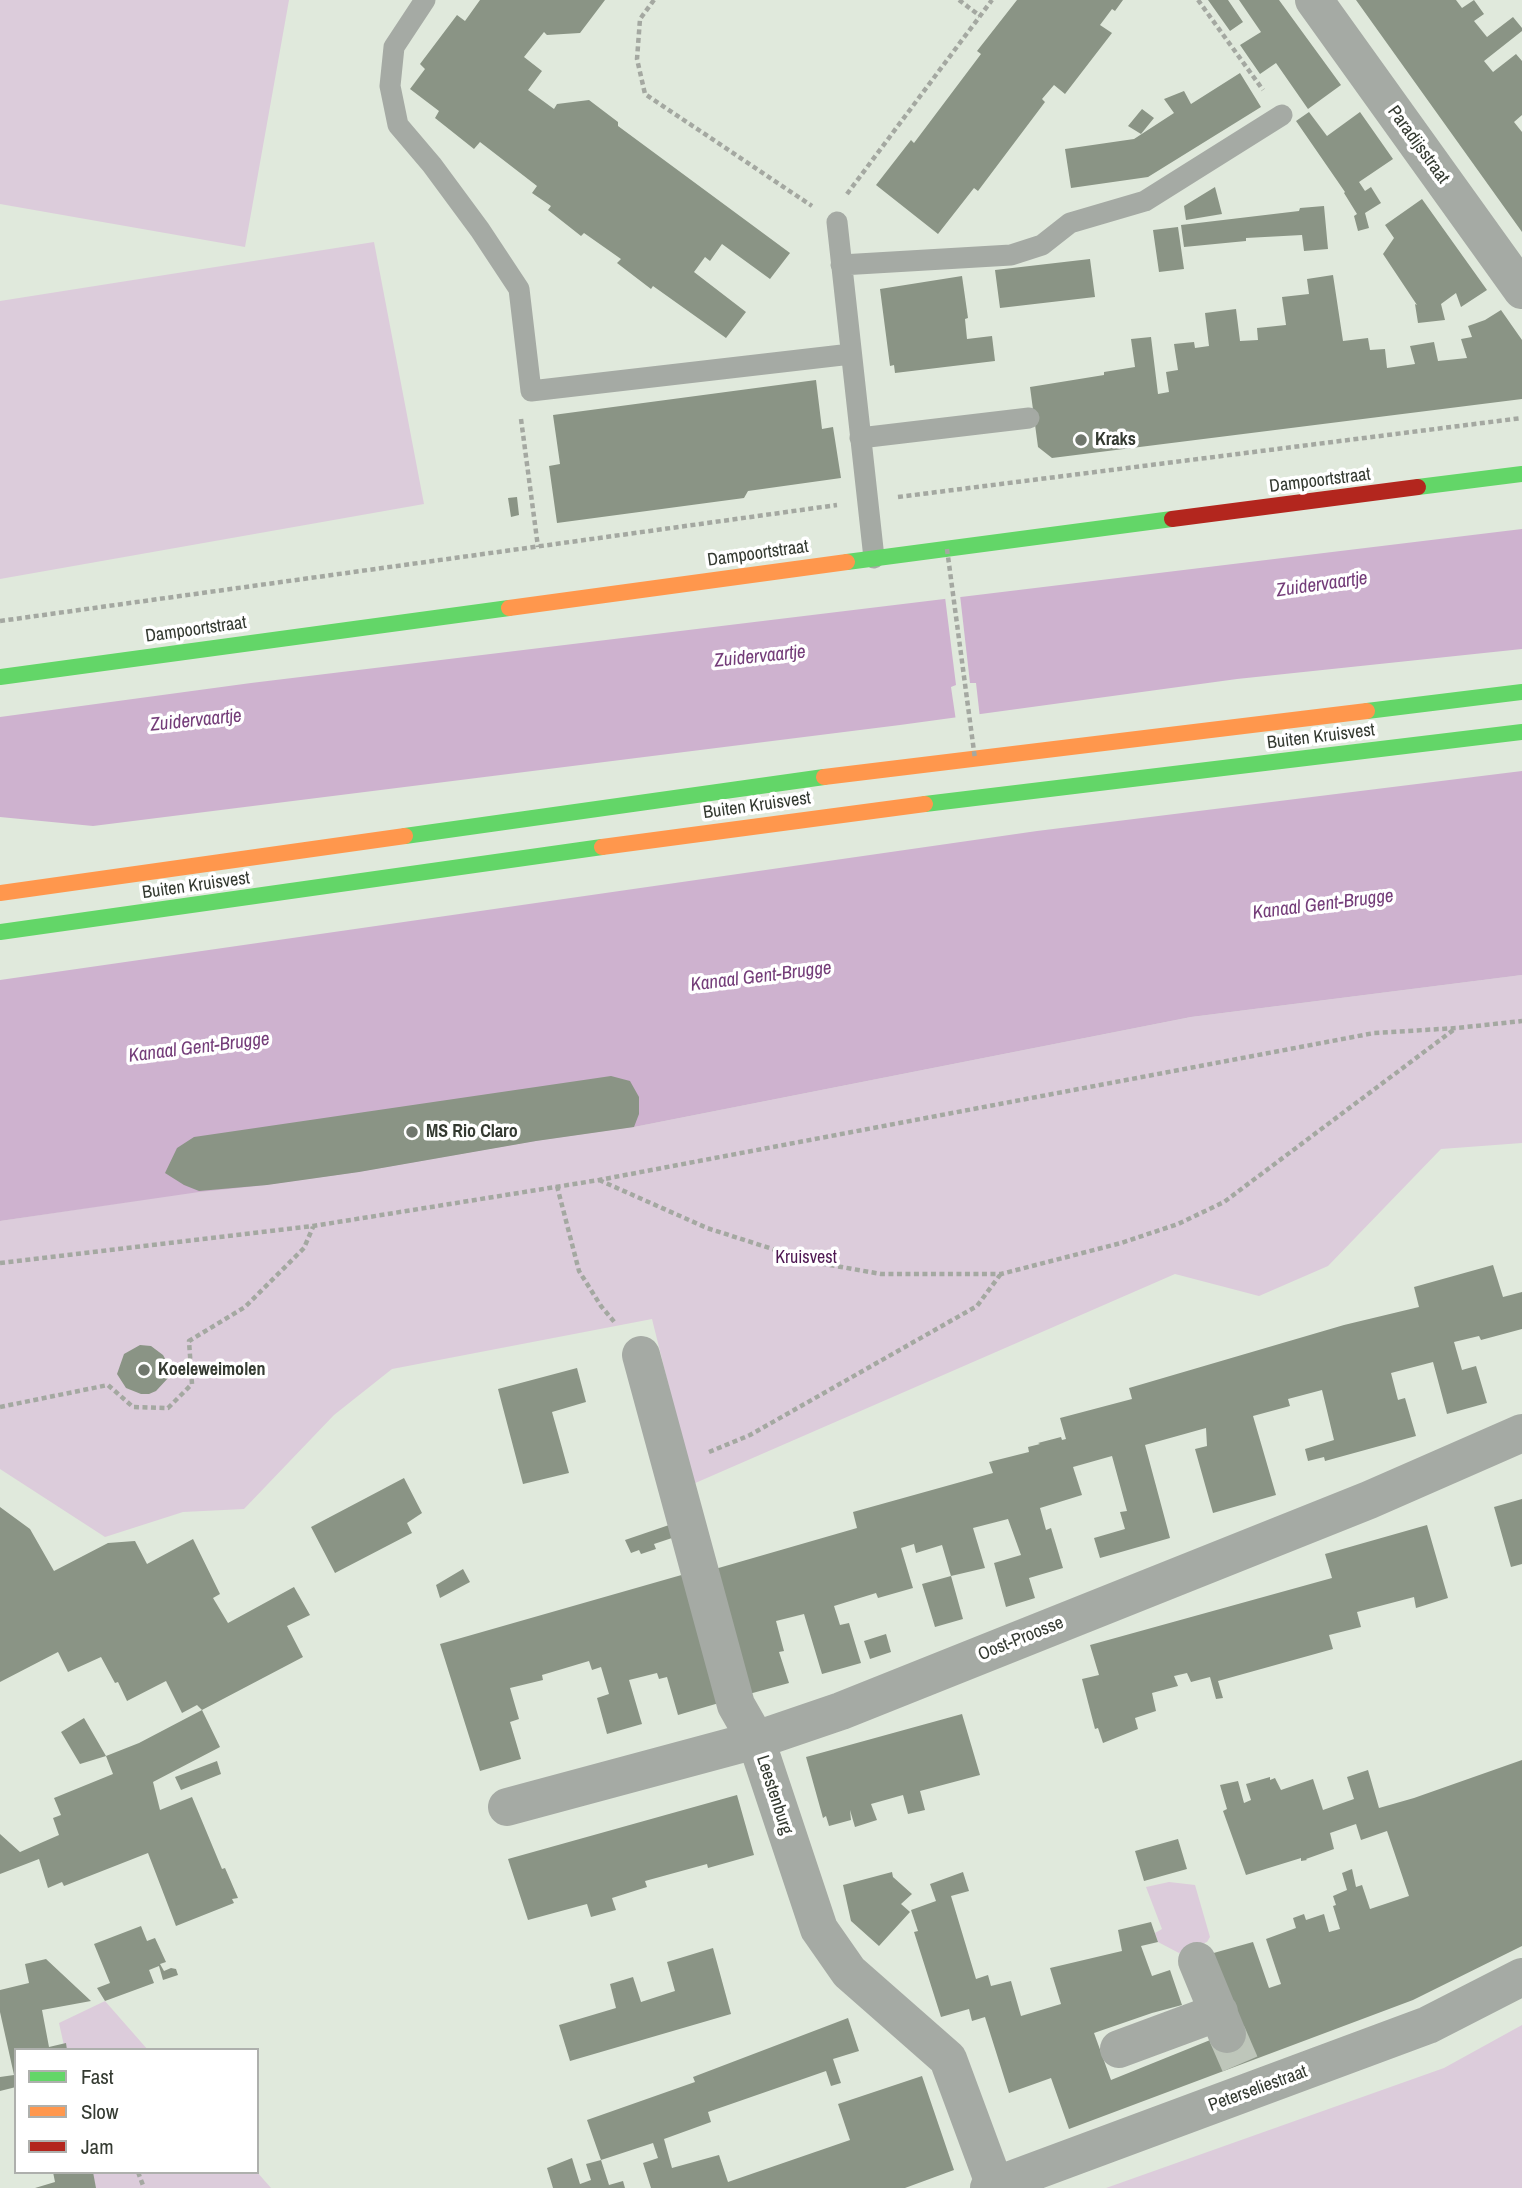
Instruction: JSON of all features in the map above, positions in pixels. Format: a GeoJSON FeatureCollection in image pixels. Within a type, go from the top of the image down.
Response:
{"type":"FeatureCollection","features":[{"type":"Feature","properties":{"kind":"main road","name":"Dampoortstraat"},"geometry":{"type":"LineString","coordinates":[[0,677],[874,558],[1522,474]]}},
{"type":"Feature","properties":{"kind":"main road","name":"Buiten Kruisvest"},"geometry":{"type":"LineString","coordinates":[[0,892],[800,780],[1522,692]]}},
{"type":"Feature","properties":{"kind":"main road","name":"Buiten Kruisvest"},"geometry":{"type":"LineString","coordinates":[[0,932],[804,819],[1522,732]]}},
{"type":"Feature","properties":{"kind":"street","name":"Paradijsstraat"},"geometry":{"type":"LineString","coordinates":[[1314,0],[1522,290]]}},
{"type":"Feature","properties":{"kind":"street","name":"Leestenburg"},"geometry":{"type":"LineString","coordinates":[[641,1355],[736,1705],[756,1741],[818,1929],[849,1972],[948,2059],[992,2187]]}},
{"type":"Feature","properties":{"kind":"street","name":"Oost-Proosse"},"geometry":{"type":"LineString","coordinates":[[507,1807],[756,1741],[841,1711],[1369,1500],[1522,1433]]}},
{"type":"Feature","properties":{"kind":"street"},"geometry":{"type":"LineString","coordinates":[[1119,2049],[1234,2050],[1197,1961]]}},
{"type":"Feature","properties":{"kind":"street","name":"Peterseliestraat"},"geometry":{"type":"LineString","coordinates":[[992,2187],[1234,2050],[1428,2025],[1522,1977]]}},
{"type":"Feature","properties":{"kind":"lane"},"geometry":{"type":"LineString","coordinates":[[425,0],[394,47],[390,86],[398,125],[448,186],[519,289],[531,391],[851,354]]}},
{"type":"Feature","properties":{"kind":"lane"},"geometry":{"type":"LineString","coordinates":[[841,265],[1011,255],[1042,245],[1070,223],[1145,201],[1282,115]]}},
{"type":"Feature","properties":{"kind":"lane"},"geometry":{"type":"LineString","coordinates":[[837,222],[874,558]]}},
{"type":"Feature","properties":{"kind":"lane"},"geometry":{"type":"LineString","coordinates":[[860,438],[1029,418]]}},
{"type":"Feature","properties":{"kind":"path"},"geometry":{"type":"LineString","coordinates":[[654,0],[640,19],[637,59],[645,94],[837,222]]}},
{"type":"Feature","properties":{"kind":"path"},"geometry":{"type":"LineString","coordinates":[[959,0],[980,16]]}},
{"type":"Feature","properties":{"kind":"path"},"geometry":{"type":"LineString","coordinates":[[837,222],[838,205],[992,0]]}},
{"type":"Feature","properties":{"kind":"path"},"geometry":{"type":"LineString","coordinates":[[1198,0],[1282,115]]}},
{"type":"Feature","properties":{"kind":"path"},"geometry":{"type":"LineString","coordinates":[[531,391],[520,410],[538,547]]}},
{"type":"Feature","properties":{"kind":"path"},"geometry":{"type":"LineString","coordinates":[[0,621],[867,501],[1522,418]]}},
{"type":"Feature","properties":{"kind":"path"},"geometry":{"type":"LineString","coordinates":[[947,549],[975,759]]}},
{"type":"Feature","properties":{"kind":"path"},"geometry":{"type":"LineString","coordinates":[[0,1263],[313,1226],[599,1180],[1374,1033],[1522,1021]]}},
{"type":"Feature","properties":{"kind":"path"},"geometry":{"type":"LineString","coordinates":[[599,1180],[707,1228],[813,1262],[881,1274],[1001,1274],[1121,1243],[1178,1224],[1224,1202],[1457,1028]]}},
{"type":"Feature","properties":{"kind":"path"},"geometry":{"type":"LineString","coordinates":[[557,1186],[579,1271],[601,1306],[641,1355]]}},
{"type":"Feature","properties":{"kind":"path"},"geometry":{"type":"LineString","coordinates":[[0,1407],[108,1385],[133,1407],[168,1409],[192,1384],[189,1341],[245,1307],[304,1248],[313,1226]]}},
{"type":"Feature","properties":{"kind":"path"},"geometry":{"type":"LineString","coordinates":[[671,1466],[750,1435],[977,1307],[1001,1274]]}},
{"type":"Feature","properties":{"kind":"green space"},"geometry":{"type":"Polygon","coordinates":[[[0,0],[289,0],[245,247],[0,204],[0,0]]]}},
{"type":"Feature","properties":{"kind":"green space"},"geometry":{"type":"Polygon","coordinates":[[[374,242],[424,504],[0,579],[0,301],[374,242]]]}},
{"type":"Feature","properties":{"kind":"green space","name":"Kruisvest"},"geometry":{"type":"Polygon","coordinates":[[[1522,975],[1522,1143],[1441,1149],[1328,1266],[1259,1296],[1175,1274],[693,1484],[652,1319],[392,1369],[334,1415],[244,1509],[183,1512],[105,1537],[0,1469],[0,1221],[199,1191],[359,1172],[634,1127],[1191,1017],[1522,975]]]}},
{"type":"Feature","properties":{"kind":"green space"},"geometry":{"type":"Polygon","coordinates":[[[1169,1882],[1195,1885],[1210,1937],[1207,1942],[1179,1953],[1158,1942],[1155,1933],[1162,1929],[1146,1887],[1169,1882]]]}},
{"type":"Feature","properties":{"kind":"green space"},"geometry":{"type":"Polygon","coordinates":[[[105,2001],[146,2048],[65,2048],[59,2023],[105,2001]]]}},
{"type":"Feature","properties":{"kind":"green space"},"geometry":{"type":"Polygon","coordinates":[[[1522,2025],[1522,2188],[1106,2188],[1444,2068],[1522,2025]]]}},
{"type":"Feature","properties":{"kind":"green space"},"geometry":{"type":"Polygon","coordinates":[[[92,2174],[259,2174],[271,2188],[96,2188],[92,2174]]]}},
{"type":"Feature","properties":{"kind":"water","name":"Zuidervaartje"},"geometry":{"type":"Polygon","coordinates":[[[1522,529],[1522,649],[1237,679],[900,725],[93,826],[0,817],[0,717],[251,683],[1522,529]]]}},
{"type":"Feature","properties":{"kind":"water","name":"Kanaal Gent-Brugge"},"geometry":{"type":"Polygon","coordinates":[[[1522,771],[1522,975],[1191,1017],[634,1127],[359,1172],[0,1221],[0,980],[1037,831],[1522,771]]]}},
{"type":"Feature","properties":{"kind":"pier"},"geometry":{"type":"Polygon","coordinates":[[[960,595],[970,683],[976,683],[980,718],[956,721],[951,687],[956,685],[945,597],[960,595]]]}},
{"type":"Feature","properties":{"kind":"building"},"geometry":{"type":"Polygon","coordinates":[[[480,0],[605,0],[580,33],[547,35],[544,32],[524,57],[542,71],[528,90],[554,109],[557,104],[589,100],[618,122],[618,126],[790,253],[770,279],[722,244],[710,261],[705,257],[694,272],[746,312],[726,338],[653,286],[651,289],[617,263],[621,259],[584,233],[581,236],[548,210],[551,206],[532,193],[537,186],[480,142],[474,149],[435,118],[439,111],[410,89],[425,69],[420,64],[457,15],[465,21],[480,0]]]}},
{"type":"Feature","properties":{"kind":"building"},"geometry":{"type":"Polygon","coordinates":[[[1017,0],[1123,0],[1100,25],[1112,33],[1065,94],[1054,85],[1042,99],[1045,102],[978,191],[974,188],[938,234],[876,185],[911,140],[914,143],[981,54],[977,51],[1017,0]]]}},
{"type":"Feature","properties":{"kind":"building"},"geometry":{"type":"Polygon","coordinates":[[[1208,0],[1228,0],[1243,22],[1230,31],[1208,0]]]}},
{"type":"Feature","properties":{"kind":"building"},"geometry":{"type":"Polygon","coordinates":[[[1239,0],[1279,0],[1341,85],[1308,109],[1276,63],[1260,74],[1240,45],[1261,32],[1239,0]]]}},
{"type":"Feature","properties":{"kind":"building"},"geometry":{"type":"Polygon","coordinates":[[[1356,0],[1456,0],[1462,8],[1474,0],[1484,14],[1474,21],[1487,37],[1513,17],[1522,28],[1522,31],[1484,61],[1493,72],[1516,54],[1522,61],[1522,115],[1514,122],[1522,132],[1522,232],[1356,0]]]}},
{"type":"Feature","properties":{"kind":"building"},"geometry":{"type":"Polygon","coordinates":[[[1240,73],[1261,107],[1148,177],[1071,188],[1065,149],[1134,139],[1174,113],[1164,99],[1184,91],[1191,104],[1240,73]]]}},
{"type":"Feature","properties":{"kind":"building"},"geometry":{"type":"Polygon","coordinates":[[[1142,109],[1154,118],[1141,134],[1128,126],[1142,109]]]}},
{"type":"Feature","properties":{"kind":"building"},"geometry":{"type":"Polygon","coordinates":[[[1309,112],[1327,136],[1360,112],[1393,159],[1359,182],[1365,191],[1371,187],[1381,203],[1365,213],[1369,228],[1358,231],[1354,216],[1357,214],[1345,192],[1296,121],[1309,112]]]}},
{"type":"Feature","properties":{"kind":"building"},"geometry":{"type":"Polygon","coordinates":[[[1215,187],[1222,214],[1186,220],[1184,206],[1215,187]]]}},
{"type":"Feature","properties":{"kind":"building"},"geometry":{"type":"Polygon","coordinates":[[[1422,199],[1487,290],[1461,307],[1456,293],[1441,304],[1445,320],[1418,323],[1415,304],[1417,305],[1383,254],[1394,238],[1385,225],[1422,199]]]}},
{"type":"Feature","properties":{"kind":"building"},"geometry":{"type":"Polygon","coordinates":[[[1324,206],[1328,249],[1304,251],[1302,235],[1246,238],[1246,241],[1184,247],[1181,225],[1324,206]]]}},
{"type":"Feature","properties":{"kind":"building"},"geometry":{"type":"Polygon","coordinates":[[[1178,227],[1184,269],[1159,272],[1153,230],[1178,227]]]}},
{"type":"Feature","properties":{"kind":"building"},"geometry":{"type":"Polygon","coordinates":[[[1090,259],[1095,297],[1000,308],[995,270],[1090,259]]]}},
{"type":"Feature","properties":{"kind":"building"},"geometry":{"type":"Polygon","coordinates":[[[1333,275],[1343,341],[1368,338],[1370,350],[1385,349],[1387,368],[1415,364],[1410,346],[1434,342],[1438,361],[1467,358],[1461,339],[1472,337],[1468,326],[1501,310],[1522,340],[1522,399],[1052,458],[1038,447],[1030,387],[1135,367],[1131,339],[1151,337],[1158,394],[1169,392],[1166,372],[1178,370],[1174,344],[1194,342],[1195,348],[1209,346],[1205,313],[1236,309],[1240,341],[1258,340],[1257,328],[1286,325],[1282,297],[1309,294],[1307,279],[1333,275]]]}},
{"type":"Feature","properties":{"kind":"building"},"geometry":{"type":"Polygon","coordinates":[[[962,276],[968,318],[965,319],[967,339],[992,336],[995,361],[895,373],[894,365],[890,366],[880,289],[962,276]]]}},
{"type":"Feature","properties":{"kind":"building"},"geometry":{"type":"Polygon","coordinates":[[[816,380],[822,429],[833,427],[841,478],[748,491],[744,498],[557,523],[549,466],[560,464],[553,415],[816,380]]]}},
{"type":"Feature","properties":{"kind":"building"},"geometry":{"type":"Polygon","coordinates":[[[517,497],[519,515],[511,517],[508,498],[517,497]]]}},
{"type":"Feature","properties":{"kind":"building","name":"MS Rio Claro"},"geometry":{"type":"Polygon","coordinates":[[[611,1076],[630,1081],[639,1097],[639,1114],[634,1127],[267,1185],[199,1191],[165,1173],[177,1148],[194,1137],[611,1076]]]}},
{"type":"Feature","properties":{"kind":"building"},"geometry":{"type":"Polygon","coordinates":[[[1493,1265],[1503,1297],[1522,1292],[1522,1329],[1481,1340],[1479,1336],[1454,1342],[1462,1370],[1476,1366],[1487,1403],[1447,1414],[1433,1362],[1391,1373],[1398,1400],[1405,1398],[1416,1436],[1325,1461],[1324,1457],[1308,1461],[1305,1449],[1334,1440],[1322,1390],[1288,1399],[1290,1406],[1253,1416],[1276,1495],[1213,1513],[1195,1449],[1207,1446],[1206,1428],[1145,1445],[1170,1538],[1100,1558],[1094,1538],[1125,1529],[1120,1512],[1127,1511],[1112,1456],[1073,1467],[1082,1495],[1040,1508],[1046,1530],[1051,1528],[1063,1568],[1029,1578],[1035,1598],[1006,1607],[994,1563],[1021,1555],[1008,1519],[973,1528],[985,1568],[951,1576],[942,1545],[916,1553],[914,1544],[901,1548],[913,1588],[878,1598],[876,1593],[834,1606],[840,1625],[849,1623],[861,1663],[822,1674],[804,1614],[776,1621],[784,1651],[779,1652],[789,1683],[749,1694],[715,1569],[857,1528],[853,1512],[993,1473],[989,1462],[1029,1452],[1028,1447],[1040,1444],[1038,1443],[1061,1437],[1062,1440],[1066,1439],[1060,1418],[1132,1399],[1129,1388],[1344,1325],[1419,1307],[1414,1287],[1493,1265]]]}},
{"type":"Feature","properties":{"kind":"building","name":"Koeleweimolen"},"geometry":{"type":"Polygon","coordinates":[[[140,1345],[151,1346],[163,1355],[168,1364],[169,1377],[156,1391],[149,1394],[126,1388],[117,1374],[124,1354],[140,1345]]]}},
{"type":"Feature","properties":{"kind":"building"},"geometry":{"type":"Polygon","coordinates":[[[577,1368],[586,1402],[552,1412],[569,1473],[523,1484],[498,1389],[577,1368]]]}},
{"type":"Feature","properties":{"kind":"building"},"geometry":{"type":"Polygon","coordinates":[[[404,1478],[422,1513],[407,1523],[412,1533],[335,1573],[311,1527],[404,1478]]]}},
{"type":"Feature","properties":{"kind":"building"},"geometry":{"type":"Polygon","coordinates":[[[1522,1499],[1522,1564],[1511,1567],[1494,1507],[1522,1499]]]}},
{"type":"Feature","properties":{"kind":"building"},"geometry":{"type":"Polygon","coordinates":[[[0,1507],[30,1529],[54,1571],[108,1543],[135,1541],[147,1564],[193,1539],[220,1594],[213,1598],[228,1623],[294,1587],[310,1615],[287,1626],[303,1657],[202,1710],[197,1705],[182,1713],[166,1681],[127,1701],[101,1657],[68,1672],[58,1652],[0,1682],[0,1507]]]}},
{"type":"Feature","properties":{"kind":"building"},"geometry":{"type":"Polygon","coordinates":[[[672,1524],[675,1537],[654,1544],[656,1549],[641,1554],[639,1550],[631,1553],[625,1540],[672,1524]]]}},
{"type":"Feature","properties":{"kind":"building"},"geometry":{"type":"Polygon","coordinates":[[[1427,1525],[1448,1598],[1416,1608],[1414,1597],[1357,1612],[1361,1627],[1329,1635],[1333,1649],[1218,1681],[1223,1698],[1216,1699],[1210,1677],[1191,1682],[1187,1673],[1174,1676],[1178,1686],[1152,1693],[1156,1711],[1135,1718],[1138,1729],[1103,1743],[1098,1728],[1095,1729],[1082,1679],[1099,1675],[1090,1645],[1332,1578],[1325,1554],[1427,1525]]]}},
{"type":"Feature","properties":{"kind":"building"},"geometry":{"type":"Polygon","coordinates":[[[463,1569],[470,1582],[440,1598],[436,1585],[463,1569]]]}},
{"type":"Feature","properties":{"kind":"building"},"geometry":{"type":"Polygon","coordinates":[[[685,1574],[719,1703],[678,1715],[667,1677],[659,1679],[657,1673],[629,1680],[642,1724],[607,1734],[597,1698],[609,1694],[601,1667],[592,1670],[589,1661],[542,1675],[543,1680],[510,1688],[519,1719],[510,1722],[521,1759],[480,1771],[440,1644],[685,1574]]]}},
{"type":"Feature","properties":{"kind":"building"},"geometry":{"type":"Polygon","coordinates":[[[951,1576],[963,1619],[935,1627],[922,1584],[951,1576]]]}},
{"type":"Feature","properties":{"kind":"building"},"geometry":{"type":"Polygon","coordinates":[[[886,1634],[891,1652],[870,1659],[864,1641],[886,1634]]]}},
{"type":"Feature","properties":{"kind":"building"},"geometry":{"type":"Polygon","coordinates":[[[202,1710],[220,1747],[153,1782],[160,1810],[192,1797],[222,1869],[225,1868],[238,1898],[232,1899],[234,1903],[176,1926],[148,1853],[64,1886],[62,1882],[48,1888],[39,1859],[0,1874],[0,1834],[20,1852],[59,1835],[53,1818],[61,1815],[54,1798],[113,1774],[106,1756],[139,1743],[202,1710]]]}},
{"type":"Feature","properties":{"kind":"building"},"geometry":{"type":"Polygon","coordinates":[[[962,1714],[980,1775],[920,1791],[925,1810],[908,1814],[903,1795],[871,1804],[877,1820],[855,1827],[850,1810],[851,1820],[829,1826],[826,1816],[823,1818],[806,1757],[962,1714]]]}},
{"type":"Feature","properties":{"kind":"building"},"geometry":{"type":"Polygon","coordinates":[[[84,1718],[106,1756],[80,1764],[61,1732],[84,1718]]]}},
{"type":"Feature","properties":{"kind":"building"},"geometry":{"type":"Polygon","coordinates":[[[1522,1760],[1522,1946],[1413,2000],[1069,2129],[1051,2078],[1009,2093],[985,2017],[972,2021],[969,2009],[941,2017],[914,1932],[918,1931],[911,1910],[936,1901],[930,1884],[963,1872],[969,1891],[951,1896],[976,1979],[988,1975],[991,1986],[1011,1981],[1021,2016],[1061,2004],[1050,1968],[1122,1951],[1118,1930],[1151,1922],[1158,1942],[1141,1946],[1152,1976],[1170,1970],[1182,2005],[1094,2033],[1111,2080],[1235,2030],[1210,1954],[1253,1942],[1269,1988],[1281,1984],[1266,1939],[1296,1928],[1293,1918],[1304,1914],[1306,1920],[1324,1914],[1329,1932],[1340,1929],[1333,1896],[1347,1890],[1342,1873],[1352,1869],[1356,1887],[1362,1885],[1370,1909],[1409,1896],[1387,1831],[1361,1840],[1356,1824],[1330,1833],[1334,1849],[1307,1860],[1301,1861],[1301,1858],[1246,1875],[1223,1811],[1227,1809],[1220,1785],[1238,1781],[1244,1803],[1251,1800],[1246,1784],[1270,1777],[1270,1780],[1275,1778],[1281,1790],[1313,1779],[1323,1810],[1354,1799],[1347,1777],[1368,1770],[1379,1808],[1522,1760]]]}},
{"type":"Feature","properties":{"kind":"building"},"geometry":{"type":"Polygon","coordinates":[[[217,1761],[221,1774],[181,1790],[175,1777],[217,1761]]]}},
{"type":"Feature","properties":{"kind":"building"},"geometry":{"type":"Polygon","coordinates":[[[737,1795],[754,1855],[708,1868],[707,1864],[645,1881],[647,1887],[612,1898],[616,1910],[591,1917],[587,1904],[528,1920],[508,1859],[737,1795]]]}},
{"type":"Feature","properties":{"kind":"building"},"geometry":{"type":"Polygon","coordinates":[[[1178,1839],[1187,1869],[1144,1881],[1135,1851],[1178,1839]]]}},
{"type":"Feature","properties":{"kind":"building"},"geometry":{"type":"Polygon","coordinates":[[[892,1872],[893,1877],[912,1894],[901,1904],[910,1912],[879,1946],[851,1921],[843,1885],[892,1872]]]}},
{"type":"Feature","properties":{"kind":"building"},"geometry":{"type":"Polygon","coordinates":[[[141,1926],[147,1941],[155,1938],[166,1962],[160,1964],[164,1971],[176,1969],[178,1975],[163,1980],[159,1966],[149,1970],[154,1983],[105,2001],[97,1988],[110,1983],[94,1944],[141,1926]]]}},
{"type":"Feature","properties":{"kind":"building"},"geometry":{"type":"Polygon","coordinates":[[[713,1948],[731,2014],[570,2061],[559,2025],[616,2008],[610,1984],[633,1977],[641,2002],[675,1991],[667,1962],[713,1948]]]}},
{"type":"Feature","properties":{"kind":"building"},"geometry":{"type":"Polygon","coordinates":[[[46,1959],[91,2001],[42,2010],[49,2047],[66,2043],[67,2048],[14,2048],[14,2075],[0,2012],[0,1990],[29,1983],[25,1964],[46,1959]]]}},
{"type":"Feature","properties":{"kind":"building"},"geometry":{"type":"Polygon","coordinates":[[[848,2018],[859,2051],[833,2059],[841,2083],[831,2086],[826,2071],[708,2112],[711,2122],[664,2139],[672,2168],[719,2155],[728,2182],[850,2140],[838,2104],[922,2076],[954,2170],[905,2188],[651,2188],[643,2163],[658,2158],[653,2143],[601,2160],[587,2120],[695,2082],[693,2077],[848,2018]]]}},
{"type":"Feature","properties":{"kind":"building"},"geometry":{"type":"Polygon","coordinates":[[[14,2075],[14,2088],[0,2091],[0,2077],[14,2075]]]}},
{"type":"Feature","properties":{"kind":"building"},"geometry":{"type":"Polygon","coordinates":[[[572,2158],[580,2184],[591,2180],[586,2164],[601,2160],[609,2185],[623,2181],[625,2188],[553,2188],[547,2168],[572,2158]]]}},
{"type":"Feature","properties":{"kind":"building"},"geometry":{"type":"Polygon","coordinates":[[[53,2174],[93,2174],[96,2188],[35,2188],[55,2182],[53,2174]]]}},
{"type":"Feature","properties":{"kind":"tunnel"},"geometry":{"type":"LineString","coordinates":[[1227,2034],[1240,2064]]}},
{"type":"Feature","properties":{"kind":"traffic: fast"},"geometry":{"type":"LineString","coordinates":[[1418,487],[1522,474]]}},
{"type":"Feature","properties":{"kind":"traffic: fast"},"geometry":{"type":"LineString","coordinates":[[847,562],[1172,519]]}},
{"type":"Feature","properties":{"kind":"traffic: fast"},"geometry":{"type":"LineString","coordinates":[[0,677],[509,608]]}},
{"type":"Feature","properties":{"kind":"traffic: fast"},"geometry":{"type":"LineString","coordinates":[[1367,711],[1522,692]]}},
{"type":"Feature","properties":{"kind":"traffic: fast"},"geometry":{"type":"LineString","coordinates":[[925,804],[1522,732]]}},
{"type":"Feature","properties":{"kind":"traffic: fast"},"geometry":{"type":"LineString","coordinates":[[405,836],[824,777]]}},
{"type":"Feature","properties":{"kind":"traffic: fast"},"geometry":{"type":"LineString","coordinates":[[0,932],[602,847]]}},
{"type":"Feature","properties":{"kind":"traffic: slow"},"geometry":{"type":"LineString","coordinates":[[509,608],[847,562]]}},
{"type":"Feature","properties":{"kind":"traffic: slow"},"geometry":{"type":"LineString","coordinates":[[824,777],[1367,711]]}},
{"type":"Feature","properties":{"kind":"traffic: slow"},"geometry":{"type":"LineString","coordinates":[[602,847],[925,804]]}},
{"type":"Feature","properties":{"kind":"traffic: slow"},"geometry":{"type":"LineString","coordinates":[[0,893],[405,836]]}},
{"type":"Feature","properties":{"kind":"traffic: jam"},"geometry":{"type":"LineString","coordinates":[[1172,519],[1418,487]]}},
{"type":"Feature","properties":{"kind":"place","name":"Kraks"},"geometry":{"type":"Point","coordinates":[1081,440]}},
{"type":"Feature","properties":{"kind":"place","name":"MS Rio Claro"},"geometry":{"type":"Point","coordinates":[412,1132]}},
{"type":"Feature","properties":{"kind":"place","name":"Koeleweimolen"},"geometry":{"type":"Point","coordinates":[144,1370]}}]}
